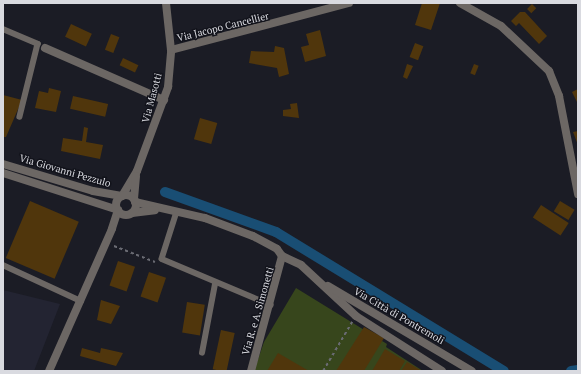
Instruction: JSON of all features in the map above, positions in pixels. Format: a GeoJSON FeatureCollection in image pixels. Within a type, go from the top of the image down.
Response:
{"type":"FeatureCollection","features":[{"type":"Feature","properties":{"kind":"street","name":"Via Masotti"},"geometry":{"type":"LineString","coordinates":[[122,196],[137,171],[164,100],[171,50],[166,3]]}},
{"type":"Feature","properties":{"kind":"street","name":"Via Jacopo Cancellier"},"geometry":{"type":"LineString","coordinates":[[171,50],[349,3]]}},
{"type":"Feature","properties":{"kind":"street"},"geometry":{"type":"LineString","coordinates":[[460,3],[501,26],[549,71],[559,96],[578,194]]}},
{"type":"Feature","properties":{"kind":"street"},"geometry":{"type":"LineString","coordinates":[[45,48],[164,100]]}},
{"type":"Feature","properties":{"kind":"street","name":"Via Giovanni Pezzulo"},"geometry":{"type":"LineString","coordinates":[[3,164],[93,190],[135,200]]}},
{"type":"Feature","properties":{"kind":"street","name":"Via Masotti"},"geometry":{"type":"LineString","coordinates":[[135,200],[137,171]]}},
{"type":"Feature","properties":{"kind":"street","name":"Via Giovanni Pezzulo"},"geometry":{"type":"LineString","coordinates":[[3,173],[102,202],[130,214]]}},
{"type":"Feature","properties":{"kind":"street","name":"Via Giovanni Pezzulo"},"geometry":{"type":"LineString","coordinates":[[118,210],[116,204],[122,196]]}},
{"type":"Feature","properties":{"kind":"street"},"geometry":{"type":"LineString","coordinates":[[112,229],[130,214],[135,200]]}},
{"type":"Feature","properties":{"kind":"street","name":"Via Città di Pontremoli"},"geometry":{"type":"LineString","coordinates":[[135,200],[160,209],[177,212],[253,236],[278,249],[282,256],[296,261],[357,317],[441,371]]}},
{"type":"Feature","properties":{"kind":"street","name":"Via Città di Pontremoli"},"geometry":{"type":"LineString","coordinates":[[130,214],[160,209]]}},
{"type":"Feature","properties":{"kind":"street"},"geometry":{"type":"LineString","coordinates":[[50,371],[112,229],[118,210]]}},
{"type":"Feature","properties":{"kind":"street","name":"Via R. e A. Simonetti"},"geometry":{"type":"LineString","coordinates":[[251,371],[271,305],[282,256]]}},
{"type":"Feature","properties":{"kind":"street","name":"Via Città di Pontremoli"},"geometry":{"type":"LineString","coordinates":[[315,278],[472,371]]}},
{"type":"Feature","properties":{"kind":"street"},"geometry":{"type":"LineString","coordinates":[[357,317],[370,310]]}},
{"type":"Feature","properties":{"kind":"street"},"geometry":{"type":"LineString","coordinates":[[441,371],[450,357]]}},
{"type":"Feature","properties":{"kind":"lane"},"geometry":{"type":"LineString","coordinates":[[3,29],[38,44],[20,117]]}},
{"type":"Feature","properties":{"kind":"lane"},"geometry":{"type":"LineString","coordinates":[[177,212],[162,259],[215,284],[271,305]]}},
{"type":"Feature","properties":{"kind":"lane"},"geometry":{"type":"LineString","coordinates":[[3,265],[81,301]]}},
{"type":"Feature","properties":{"kind":"lane"},"geometry":{"type":"LineString","coordinates":[[202,353],[215,284]]}},
{"type":"Feature","properties":{"kind":"path"},"geometry":{"type":"LineString","coordinates":[[108,252],[112,245],[161,264]]}},
{"type":"Feature","properties":{"kind":"path"},"geometry":{"type":"LineString","coordinates":[[323,371],[357,317]]}},
{"type":"Feature","properties":{"kind":"shaded area"},"geometry":{"type":"Polygon","coordinates":[[[3,290],[60,304],[34,371],[3,371],[3,290]]]}},
{"type":"Feature","properties":{"kind":"green space"},"geometry":{"type":"Polygon","coordinates":[[[296,288],[387,344],[386,347],[423,371],[254,371],[264,342],[296,288]]]}},
{"type":"Feature","properties":{"kind":"building"},"geometry":{"type":"Polygon","coordinates":[[[422,3],[440,3],[431,30],[415,25],[422,3]]]}},
{"type":"Feature","properties":{"kind":"building"},"geometry":{"type":"Polygon","coordinates":[[[532,4],[536,8],[531,13],[527,9],[532,4]]]}},
{"type":"Feature","properties":{"kind":"building"},"geometry":{"type":"Polygon","coordinates":[[[520,12],[525,12],[547,36],[539,44],[519,23],[516,26],[511,21],[520,12]]]}},
{"type":"Feature","properties":{"kind":"building"},"geometry":{"type":"Polygon","coordinates":[[[71,24],[92,34],[86,46],[65,37],[71,24]]]}},
{"type":"Feature","properties":{"kind":"building"},"geometry":{"type":"Polygon","coordinates":[[[320,30],[326,56],[305,62],[301,47],[309,45],[306,34],[320,30]]]}},
{"type":"Feature","properties":{"kind":"building"},"geometry":{"type":"Polygon","coordinates":[[[111,34],[119,37],[113,53],[105,50],[111,34]]]}},
{"type":"Feature","properties":{"kind":"building"},"geometry":{"type":"Polygon","coordinates":[[[415,43],[423,46],[418,60],[410,57],[415,43]]]}},
{"type":"Feature","properties":{"kind":"building"},"geometry":{"type":"Polygon","coordinates":[[[275,46],[284,48],[289,74],[279,77],[277,68],[249,63],[251,51],[274,52],[275,46]]]}},
{"type":"Feature","properties":{"kind":"building"},"geometry":{"type":"Polygon","coordinates":[[[123,58],[138,65],[135,72],[120,65],[123,58]]]}},
{"type":"Feature","properties":{"kind":"building"},"geometry":{"type":"Polygon","coordinates":[[[407,64],[413,66],[407,79],[403,77],[407,64]]]}},
{"type":"Feature","properties":{"kind":"building"},"geometry":{"type":"Polygon","coordinates":[[[474,64],[479,66],[475,75],[470,73],[474,64]]]}},
{"type":"Feature","properties":{"kind":"building"},"geometry":{"type":"Polygon","coordinates":[[[49,88],[61,91],[56,112],[35,108],[39,91],[48,93],[49,88]]]}},
{"type":"Feature","properties":{"kind":"building"},"geometry":{"type":"Polygon","coordinates":[[[578,89],[578,104],[572,92],[578,89]]]}},
{"type":"Feature","properties":{"kind":"building"},"geometry":{"type":"Polygon","coordinates":[[[3,95],[22,100],[6,137],[3,137],[3,95]]]}},
{"type":"Feature","properties":{"kind":"building"},"geometry":{"type":"Polygon","coordinates":[[[73,96],[108,104],[105,117],[70,109],[73,96]]]}},
{"type":"Feature","properties":{"kind":"building"},"geometry":{"type":"Polygon","coordinates":[[[297,103],[299,118],[283,116],[283,110],[291,109],[290,104],[297,103]]]}},
{"type":"Feature","properties":{"kind":"building"},"geometry":{"type":"Polygon","coordinates":[[[200,118],[217,123],[211,144],[194,139],[200,118]]]}},
{"type":"Feature","properties":{"kind":"building"},"geometry":{"type":"Polygon","coordinates":[[[84,127],[88,128],[86,142],[103,145],[100,159],[61,151],[63,138],[82,141],[84,127]]]}},
{"type":"Feature","properties":{"kind":"building"},"geometry":{"type":"Polygon","coordinates":[[[578,131],[578,145],[573,132],[578,131]]]}},
{"type":"Feature","properties":{"kind":"building"},"geometry":{"type":"Polygon","coordinates":[[[30,201],[79,222],[55,279],[6,258],[30,201]]]}},
{"type":"Feature","properties":{"kind":"building"},"geometry":{"type":"Polygon","coordinates":[[[560,201],[575,210],[568,220],[554,211],[560,201]]]}},
{"type":"Feature","properties":{"kind":"building"},"geometry":{"type":"Polygon","coordinates":[[[541,205],[569,223],[561,236],[533,218],[541,205]]]}},
{"type":"Feature","properties":{"kind":"building"},"geometry":{"type":"Polygon","coordinates":[[[118,261],[135,267],[127,291],[110,286],[118,261]]]}},
{"type":"Feature","properties":{"kind":"building"},"geometry":{"type":"Polygon","coordinates":[[[149,272],[166,278],[158,302],[141,297],[149,272]]]}},
{"type":"Feature","properties":{"kind":"building"},"geometry":{"type":"Polygon","coordinates":[[[101,300],[120,306],[111,324],[97,320],[101,300]]]}},
{"type":"Feature","properties":{"kind":"building"},"geometry":{"type":"Polygon","coordinates":[[[187,302],[205,305],[200,335],[182,333],[187,302]]]}},
{"type":"Feature","properties":{"kind":"building"},"geometry":{"type":"Polygon","coordinates":[[[364,327],[384,338],[364,371],[336,371],[364,327]]]}},
{"type":"Feature","properties":{"kind":"building"},"geometry":{"type":"Polygon","coordinates":[[[221,330],[235,333],[227,371],[213,369],[221,330]]]}},
{"type":"Feature","properties":{"kind":"building"},"geometry":{"type":"Polygon","coordinates":[[[82,348],[100,353],[101,348],[123,353],[116,366],[80,356],[82,348]]]}},
{"type":"Feature","properties":{"kind":"building"},"geometry":{"type":"Polygon","coordinates":[[[385,349],[405,361],[399,371],[372,371],[385,349]]]}},
{"type":"Feature","properties":{"kind":"building"},"geometry":{"type":"Polygon","coordinates":[[[278,353],[309,371],[267,371],[278,353]]]}},
{"type":"Feature","properties":{"kind":"building"},"geometry":{"type":"Polygon","coordinates":[[[407,362],[422,371],[401,371],[407,362]]]}},
{"type":"Feature","properties":{"kind":"waterway"},"geometry":{"type":"LineString","coordinates":[[165,192],[276,232],[504,371]]}},
{"type":"Feature","properties":{"kind":"waterway"},"geometry":{"type":"LineString","coordinates":[[571,371],[578,370]]}}]}
